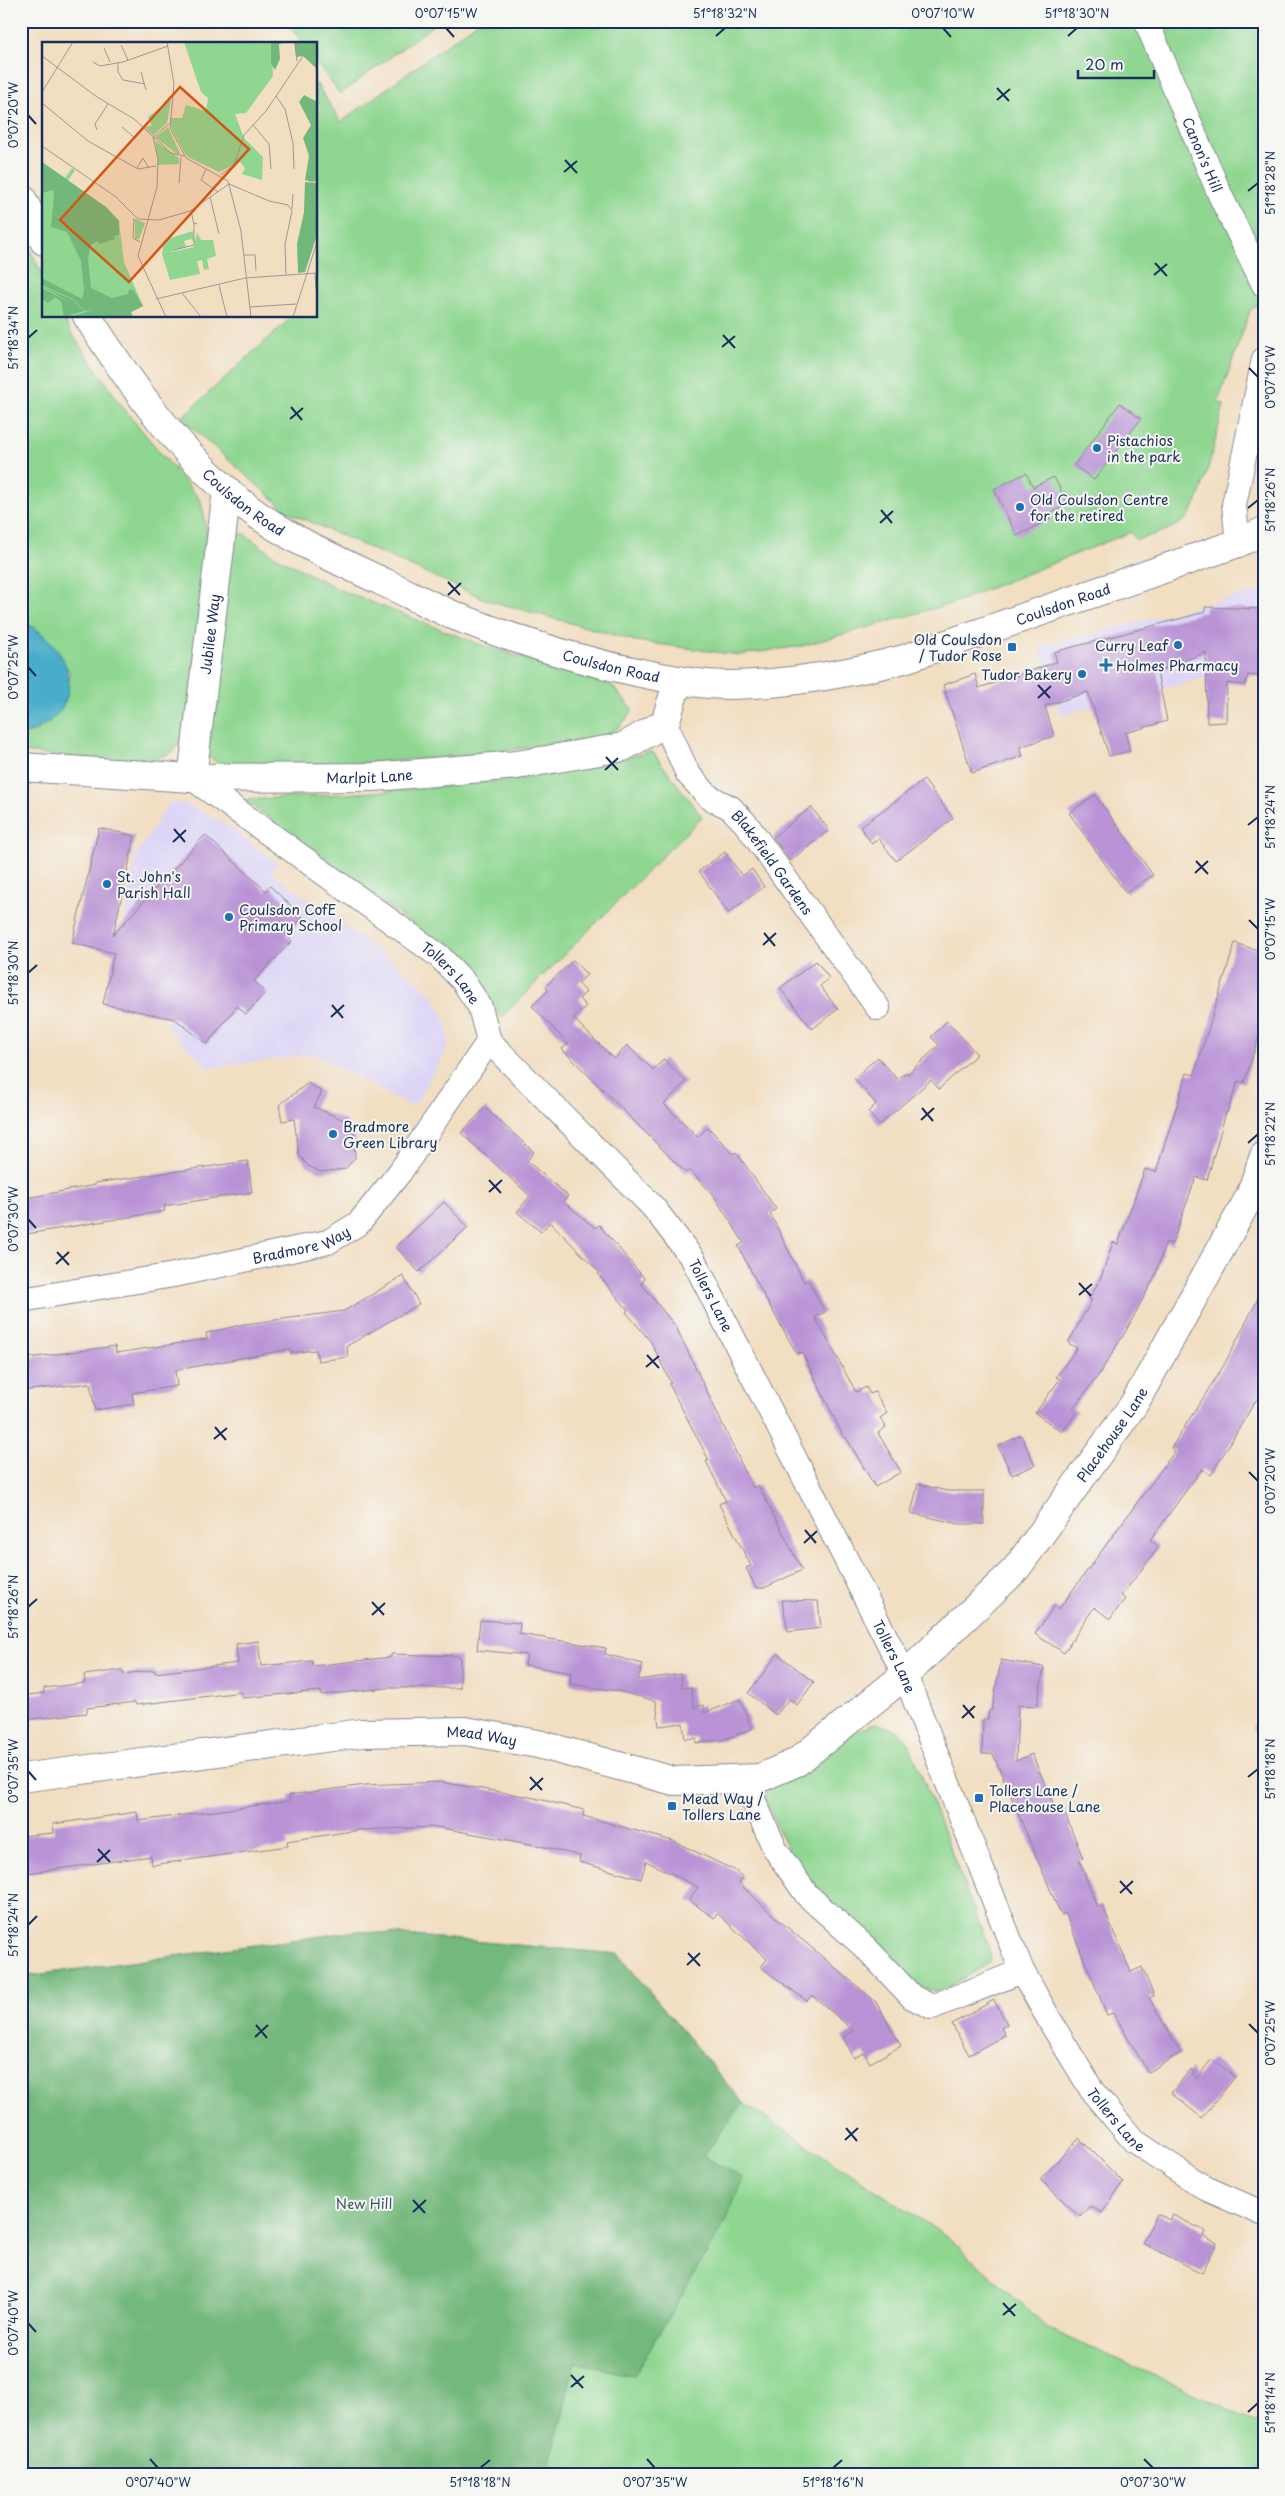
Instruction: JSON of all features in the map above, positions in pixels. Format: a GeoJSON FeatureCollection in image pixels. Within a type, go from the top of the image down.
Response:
{"type":"FeatureCollection","features":[{"type":"Feature","properties":{"kind":"main road"},"geometry":{"type":"LineString","coordinates":[[21,198],[42,237]]}},
{"type":"Feature","properties":{"kind":"main road","name":"Coulsdon Road"},"geometry":{"type":"LineString","coordinates":[[87,318],[135,390],[180,445],[227,490],[274,528],[320,552],[467,621],[586,660],[678,680],[730,685],[805,680],[850,673],[904,659],[1238,543],[1264,532]]}},
{"type":"Feature","properties":{"kind":"main road","name":"Jubilee Way"},"geometry":{"type":"LineString","coordinates":[[192,778],[227,490]]}},
{"type":"Feature","properties":{"kind":"main road"},"geometry":{"type":"LineString","coordinates":[[1238,543],[1264,552]]}},
{"type":"Feature","properties":{"kind":"main road"},"geometry":{"type":"LineString","coordinates":[[664,723],[678,680]]}},
{"type":"Feature","properties":{"kind":"main road","name":"Marlpit Lane"},"geometry":{"type":"LineString","coordinates":[[21,767],[192,778],[374,777],[517,765],[623,747],[664,723]]}},
{"type":"Feature","properties":{"kind":"main road","name":"Placehouse Lane"},"geometry":{"type":"LineString","coordinates":[[905,1675],[1016,1569],[1134,1404],[1250,1196],[1264,1156]]}},
{"type":"Feature","properties":{"kind":"main road","name":"Mead Way"},"geometry":{"type":"LineString","coordinates":[[21,1778],[362,1733],[465,1731],[538,1744],[674,1780],[760,1778],[797,1762],[905,1675]]}},
{"type":"Feature","properties":{"kind":"street","name":"Canon's Hill"},"geometry":{"type":"LineString","coordinates":[[1146,21],[1221,197],[1264,285]]}},
{"type":"Feature","properties":{"kind":"street"},"geometry":{"type":"LineString","coordinates":[[1238,543],[1234,505],[1264,359]]}},
{"type":"Feature","properties":{"kind":"street","name":"Blakefield Gardens"},"geometry":{"type":"LineString","coordinates":[[664,723],[688,774],[709,797],[730,808],[747,825],[878,1008]]}},
{"type":"Feature","properties":{"kind":"street","name":"Tollers Lane"},"geometry":{"type":"LineString","coordinates":[[192,778],[439,956],[463,981],[480,1007],[489,1041],[653,1207],[694,1259],[905,1675],[1022,1971],[1093,2092],[1134,2141],[1205,2188],[1264,2214]]}},
{"type":"Feature","properties":{"kind":"street","name":"Bradmore Way"},"geometry":{"type":"LineString","coordinates":[[21,1300],[174,1275],[328,1242],[359,1223],[400,1172],[489,1041]]}},
{"type":"Feature","properties":{"kind":"street"},"geometry":{"type":"LineString","coordinates":[[744,1779],[775,1849],[807,1895],[868,1950],[912,1997],[932,2007],[1022,1971]]}},
{"type":"Feature","properties":{"kind":"shaded area"},"geometry":{"type":"Polygon","coordinates":[[[1264,590],[1264,662],[1061,715],[1039,647],[1264,590]]]}},
{"type":"Feature","properties":{"kind":"shaded area","name":"Coulsdon CofE Primary School"},"geometry":{"type":"Polygon","coordinates":[[[169,803],[185,803],[220,821],[277,862],[271,872],[399,966],[431,993],[446,1021],[449,1041],[446,1051],[413,1107],[313,1054],[208,1068],[165,1025],[186,992],[117,963],[136,855],[169,803]]]}},
{"type":"Feature","properties":{"kind":"green space"},"geometry":{"type":"Polygon","coordinates":[[[286,21],[439,21],[340,94],[318,65],[318,42],[302,42],[286,21]]]}},
{"type":"Feature","properties":{"kind":"green space"},"geometry":{"type":"Polygon","coordinates":[[[479,21],[1264,21],[1264,299],[1250,311],[1218,402],[1224,405],[1204,482],[1192,511],[1181,523],[1162,532],[1136,540],[1131,532],[953,603],[802,646],[738,655],[636,641],[487,600],[288,512],[181,418],[291,318],[318,318],[318,86],[341,122],[479,21]]]}},
{"type":"Feature","properties":{"kind":"green space"},"geometry":{"type":"Polygon","coordinates":[[[21,231],[42,274],[42,318],[63,318],[71,333],[127,413],[201,501],[208,537],[186,730],[173,752],[143,764],[21,752],[21,735],[37,731],[67,696],[70,672],[37,628],[21,622],[21,231]]]}},
{"type":"Feature","properties":{"kind":"green space"},"geometry":{"type":"Polygon","coordinates":[[[243,533],[273,555],[340,590],[479,644],[612,686],[633,710],[620,726],[604,736],[577,741],[430,758],[307,765],[225,767],[208,757],[232,538],[243,533]]]}},
{"type":"Feature","properties":{"kind":"green space"},"geometry":{"type":"Polygon","coordinates":[[[652,751],[702,817],[501,1018],[459,959],[244,800],[450,786],[501,780],[552,773],[652,751]]]}},
{"type":"Feature","properties":{"kind":"green space"},"geometry":{"type":"Polygon","coordinates":[[[1264,1711],[1264,1745],[1253,1728],[1264,1711]]]}},
{"type":"Feature","properties":{"kind":"green space"},"geometry":{"type":"Polygon","coordinates":[[[876,1723],[899,1732],[910,1746],[991,1954],[990,1963],[939,1992],[917,1986],[866,1933],[809,1880],[789,1853],[764,1797],[769,1788],[853,1732],[876,1723]]]}},
{"type":"Feature","properties":{"kind":"green space","name":"New Hill"},"geometry":{"type":"Polygon","coordinates":[[[358,1931],[618,1954],[743,2103],[950,2239],[1048,2328],[1264,2425],[1264,2475],[21,2475],[21,1977],[358,1931]]]}},
{"type":"Feature","properties":{"kind":"green space","name":"New Hill"},"geometry":{"type":"Polygon","coordinates":[[[358,1931],[618,1954],[743,2103],[703,2156],[743,2178],[725,2222],[634,2376],[575,2362],[549,2470],[554,2475],[21,2475],[21,1977],[358,1931]]]}},
{"type":"Feature","properties":{"kind":"water"},"geometry":{"type":"Polygon","coordinates":[[[21,622],[41,633],[55,647],[65,664],[69,681],[66,698],[58,713],[43,726],[21,735],[21,622]]]}},
{"type":"Feature","properties":{"kind":"building"},"geometry":{"type":"Polygon","coordinates":[[[1120,403],[1141,419],[1094,480],[1074,465],[1120,403]]]}},
{"type":"Feature","properties":{"kind":"building"},"geometry":{"type":"Polygon","coordinates":[[[1026,473],[1033,487],[1054,477],[1068,504],[1049,514],[1050,519],[1017,536],[994,489],[1026,473]]]}},
{"type":"Feature","properties":{"kind":"building"},"geometry":{"type":"Polygon","coordinates":[[[1205,607],[1264,609],[1264,677],[1248,675],[1245,685],[1227,683],[1226,722],[1207,723],[1206,652],[1157,672],[1167,721],[1125,733],[1130,751],[1109,756],[1088,692],[1045,706],[1054,736],[1020,747],[1023,756],[972,773],[943,685],[975,674],[979,688],[1057,662],[1054,652],[1205,612],[1205,607]]]}},
{"type":"Feature","properties":{"kind":"building"},"geometry":{"type":"Polygon","coordinates":[[[924,780],[953,818],[896,861],[878,838],[872,844],[860,827],[924,780]]]}},
{"type":"Feature","properties":{"kind":"building"},"geometry":{"type":"Polygon","coordinates":[[[1095,795],[1153,875],[1126,893],[1069,813],[1095,795]]]}},
{"type":"Feature","properties":{"kind":"building"},"geometry":{"type":"Polygon","coordinates":[[[811,807],[829,830],[790,861],[773,837],[811,807]]]}},
{"type":"Feature","properties":{"kind":"building"},"geometry":{"type":"Polygon","coordinates":[[[99,828],[135,836],[113,935],[205,835],[266,891],[270,886],[303,917],[286,935],[292,941],[254,981],[266,992],[246,1014],[237,1006],[207,1044],[175,1019],[103,1004],[114,953],[72,943],[99,828]]]}},
{"type":"Feature","properties":{"kind":"building"},"geometry":{"type":"Polygon","coordinates":[[[725,852],[742,876],[752,869],[764,887],[728,913],[699,871],[725,852]]]}},
{"type":"Feature","properties":{"kind":"building"},"geometry":{"type":"Polygon","coordinates":[[[1235,943],[1264,952],[1264,1021],[1244,1083],[1238,1081],[1226,1112],[1207,1180],[1196,1177],[1172,1244],[1166,1242],[1155,1276],[1127,1329],[1098,1376],[1073,1409],[1077,1412],[1062,1432],[1035,1413],[1060,1379],[1056,1377],[1077,1348],[1068,1343],[1092,1300],[1089,1299],[1102,1275],[1113,1242],[1118,1244],[1145,1169],[1156,1172],[1187,1073],[1194,1075],[1235,943]]]}},
{"type":"Feature","properties":{"kind":"building"},"geometry":{"type":"Polygon","coordinates":[[[573,960],[587,975],[578,983],[586,992],[579,999],[586,1006],[573,1018],[614,1059],[627,1045],[653,1070],[664,1059],[686,1082],[664,1104],[698,1137],[708,1127],[733,1154],[736,1152],[776,1209],[770,1213],[804,1282],[808,1280],[825,1312],[815,1317],[856,1392],[866,1387],[870,1394],[875,1392],[887,1413],[880,1418],[886,1427],[878,1433],[901,1472],[875,1487],[846,1437],[844,1438],[802,1352],[797,1354],[762,1292],[738,1246],[744,1243],[714,1196],[690,1170],[686,1173],[562,1049],[568,1044],[532,1006],[548,991],[546,986],[573,960]]]}},
{"type":"Feature","properties":{"kind":"building"},"geometry":{"type":"Polygon","coordinates":[[[816,961],[829,978],[820,986],[838,1009],[812,1029],[780,988],[816,961]]]}},
{"type":"Feature","properties":{"kind":"building"},"geometry":{"type":"Polygon","coordinates":[[[947,1021],[977,1054],[939,1089],[931,1080],[879,1125],[868,1112],[876,1104],[854,1078],[878,1057],[897,1079],[907,1072],[908,1074],[939,1045],[931,1037],[947,1021]]]}},
{"type":"Feature","properties":{"kind":"building"},"geometry":{"type":"Polygon","coordinates":[[[308,1083],[322,1092],[314,1107],[344,1120],[354,1132],[355,1158],[345,1169],[321,1172],[308,1166],[299,1155],[294,1119],[282,1121],[279,1105],[308,1083]]]}},
{"type":"Feature","properties":{"kind":"building"},"geometry":{"type":"Polygon","coordinates":[[[485,1108],[534,1152],[527,1161],[568,1196],[563,1201],[595,1228],[599,1225],[645,1279],[641,1283],[676,1327],[753,1488],[758,1485],[802,1570],[764,1588],[756,1588],[746,1568],[751,1566],[719,1504],[726,1501],[706,1461],[709,1460],[669,1384],[671,1383],[651,1342],[626,1312],[628,1310],[598,1274],[600,1273],[550,1222],[541,1232],[517,1212],[530,1196],[461,1133],[485,1108]]]}},
{"type":"Feature","properties":{"kind":"building"},"geometry":{"type":"Polygon","coordinates":[[[248,1161],[252,1192],[164,1206],[165,1211],[21,1235],[21,1199],[95,1185],[95,1183],[248,1161]]]}},
{"type":"Feature","properties":{"kind":"building"},"geometry":{"type":"Polygon","coordinates":[[[444,1202],[468,1227],[419,1272],[396,1247],[444,1202]]]}},
{"type":"Feature","properties":{"kind":"building"},"geometry":{"type":"Polygon","coordinates":[[[403,1276],[419,1304],[347,1346],[348,1357],[318,1361],[316,1350],[290,1353],[290,1349],[182,1369],[175,1371],[177,1386],[132,1393],[134,1404],[95,1410],[90,1383],[21,1391],[21,1359],[115,1346],[116,1353],[207,1339],[206,1333],[245,1324],[344,1311],[403,1276]]]}},
{"type":"Feature","properties":{"kind":"building"},"geometry":{"type":"Polygon","coordinates":[[[1264,1287],[1264,1387],[1211,1475],[1202,1469],[1150,1540],[1159,1547],[1121,1596],[1125,1599],[1110,1619],[1094,1607],[1064,1653],[1035,1634],[1054,1606],[1059,1609],[1175,1451],[1171,1448],[1224,1365],[1264,1287]]]}},
{"type":"Feature","properties":{"kind":"building"},"geometry":{"type":"Polygon","coordinates":[[[1021,1435],[1035,1465],[1012,1475],[998,1446],[1021,1435]]]}},
{"type":"Feature","properties":{"kind":"building"},"geometry":{"type":"Polygon","coordinates":[[[918,1484],[947,1491],[984,1491],[984,1524],[959,1524],[911,1513],[918,1484]]]}},
{"type":"Feature","properties":{"kind":"building"},"geometry":{"type":"Polygon","coordinates":[[[782,1600],[818,1601],[821,1628],[788,1632],[782,1600]]]}},
{"type":"Feature","properties":{"kind":"building"},"geometry":{"type":"Polygon","coordinates":[[[480,1620],[520,1623],[519,1634],[606,1648],[605,1654],[643,1664],[638,1680],[681,1674],[682,1688],[691,1687],[694,1707],[704,1705],[704,1713],[740,1699],[752,1729],[722,1740],[696,1743],[696,1738],[685,1739],[683,1723],[659,1726],[656,1701],[618,1691],[570,1684],[571,1673],[525,1665],[527,1655],[477,1650],[480,1620]]]}},
{"type":"Feature","properties":{"kind":"building"},"geometry":{"type":"Polygon","coordinates":[[[258,1641],[261,1666],[312,1661],[313,1666],[391,1657],[391,1654],[460,1656],[460,1688],[387,1688],[321,1695],[321,1691],[242,1698],[242,1692],[136,1705],[135,1702],[87,1708],[87,1713],[21,1720],[21,1696],[44,1693],[44,1688],[85,1683],[84,1675],[122,1670],[123,1674],[155,1670],[155,1673],[238,1663],[236,1644],[258,1641]]]}},
{"type":"Feature","properties":{"kind":"building"},"geometry":{"type":"Polygon","coordinates":[[[778,1654],[814,1682],[797,1705],[789,1699],[776,1715],[748,1693],[778,1654]]]}},
{"type":"Feature","properties":{"kind":"building"},"geometry":{"type":"Polygon","coordinates":[[[1001,1660],[1044,1667],[1037,1706],[1018,1705],[1016,1761],[1032,1754],[1057,1812],[1063,1809],[1083,1858],[1079,1859],[1097,1907],[1102,1905],[1131,1972],[1142,1967],[1154,1996],[1149,1998],[1181,2053],[1148,2072],[1113,2013],[1107,2015],[1065,1913],[1061,1915],[993,1754],[982,1754],[983,1719],[988,1719],[989,1710],[992,1710],[1001,1660]]]}},
{"type":"Feature","properties":{"kind":"building"},"geometry":{"type":"Polygon","coordinates":[[[440,1782],[530,1797],[584,1810],[583,1816],[673,1841],[734,1870],[743,1877],[739,1883],[775,1917],[876,2002],[901,2046],[870,2063],[864,2053],[854,2058],[843,2037],[854,2031],[812,1995],[807,2001],[761,1967],[767,1959],[717,1913],[714,1918],[689,1900],[698,1887],[646,1861],[641,1879],[579,1862],[580,1856],[541,1846],[436,1827],[359,1830],[287,1841],[288,1846],[152,1865],[151,1856],[21,1874],[21,1836],[54,1833],[53,1824],[137,1812],[138,1821],[290,1801],[289,1795],[365,1785],[440,1782]]]}},
{"type":"Feature","properties":{"kind":"building"},"geometry":{"type":"Polygon","coordinates":[[[994,2000],[1007,2024],[1001,2028],[1005,2035],[969,2055],[952,2024],[994,2000]]]}},
{"type":"Feature","properties":{"kind":"building"},"geometry":{"type":"Polygon","coordinates":[[[1212,2059],[1235,2077],[1202,2118],[1171,2093],[1191,2069],[1196,2079],[1212,2059]]]}},
{"type":"Feature","properties":{"kind":"building"},"geometry":{"type":"Polygon","coordinates":[[[1079,2138],[1123,2182],[1102,2213],[1090,2206],[1080,2217],[1040,2179],[1079,2138]]]}},
{"type":"Feature","properties":{"kind":"building"},"geometry":{"type":"Polygon","coordinates":[[[1157,2214],[1170,2220],[1173,2215],[1205,2231],[1203,2236],[1217,2243],[1202,2273],[1142,2243],[1157,2214]]]}},
{"type":"Feature","properties":{"kind":"place","name":"Pistachios in the park"},"geometry":{"type":"Point","coordinates":[1097,448]}},
{"type":"Feature","properties":{"kind":"place","name":"Old Coulsdon Centre for the retired"},"geometry":{"type":"Point","coordinates":[1020,507]}},
{"type":"Feature","properties":{"kind":"place","name":"Curry Leaf"},"geometry":{"type":"Point","coordinates":[1178,645]}},
{"type":"Feature","properties":{"kind":"place","name":"Old Coulsdon / Tudor Rose"},"geometry":{"type":"Point","coordinates":[1012,647]}},
{"type":"Feature","properties":{"kind":"place","name":"Holmes Pharmacy"},"geometry":{"type":"Point","coordinates":[1106,665]}},
{"type":"Feature","properties":{"kind":"place","name":"Tudor Bakery"},"geometry":{"type":"Point","coordinates":[1082,674]}},
{"type":"Feature","properties":{"kind":"place","name":"St. John's Parish Hall"},"geometry":{"type":"Point","coordinates":[107,884]}},
{"type":"Feature","properties":{"kind":"place","name":"Coulsdon CofE Primary School"},"geometry":{"type":"Point","coordinates":[229,917]}},
{"type":"Feature","properties":{"kind":"place","name":"Bradmore Green Library"},"geometry":{"type":"Point","coordinates":[333,1134]}},
{"type":"Feature","properties":{"kind":"place","name":"Tollers Lane / Placehouse Lane"},"geometry":{"type":"Point","coordinates":[979,1798]}},
{"type":"Feature","properties":{"kind":"place","name":"Mead Way / Tollers Lane"},"geometry":{"type":"Point","coordinates":[672,1806]}}]}
